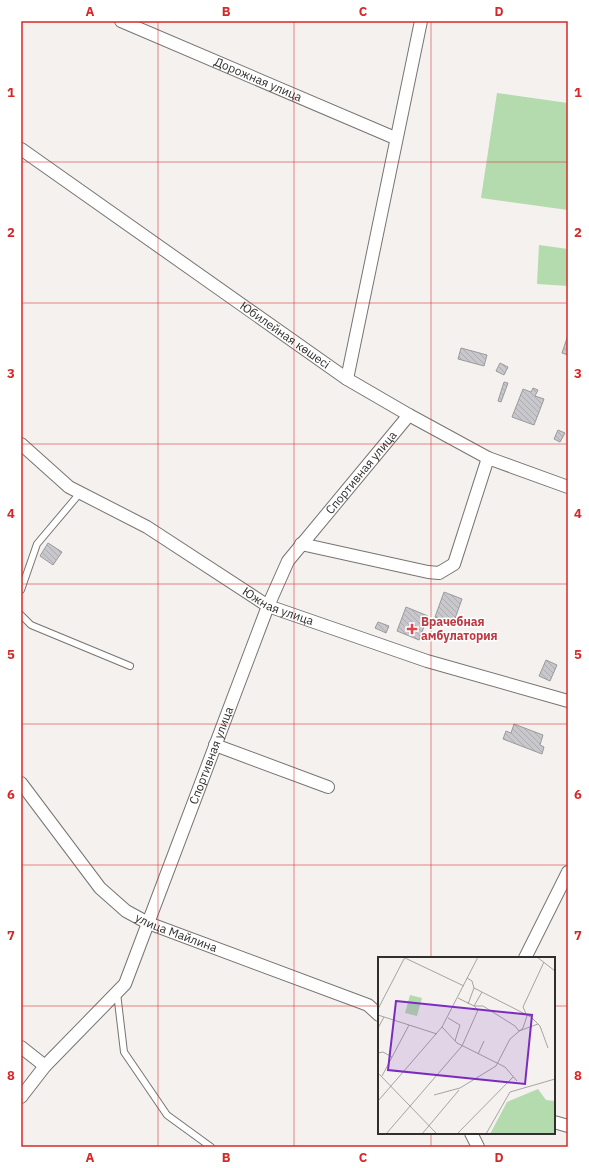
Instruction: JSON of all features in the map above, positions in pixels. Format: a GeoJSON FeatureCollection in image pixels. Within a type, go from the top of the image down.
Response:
{"type":"FeatureCollection","features":[{"type":"Feature","properties":{"kind":"street","name":"Дорожная улица"},"geometry":{"type":"LineString","coordinates":[[121,21],[395,138]]}},
{"type":"Feature","properties":{"kind":"street"},"geometry":{"type":"LineString","coordinates":[[347,379],[395,138],[421,21]]}},
{"type":"Feature","properties":{"kind":"street","name":"Юбилейная көшесі"},"geometry":{"type":"LineString","coordinates":[[21,150],[347,379],[488,458],[568,487]]}},
{"type":"Feature","properties":{"kind":"street","name":"Спортивная улица"},"geometry":{"type":"LineString","coordinates":[[21,1097],[45,1066],[125,984],[268,606],[288,561],[409,415]]}},
{"type":"Feature","properties":{"kind":"street","name":"Южная улица"},"geometry":{"type":"LineString","coordinates":[[21,444],[70,487],[147,527],[268,606],[427,661],[568,701]]}},
{"type":"Feature","properties":{"kind":"street"},"geometry":{"type":"LineString","coordinates":[[301,544],[428,572],[439,573],[454,564],[488,458]]}},
{"type":"Feature","properties":{"kind":"street"},"geometry":{"type":"LineString","coordinates":[[215,745],[328,787]]}},
{"type":"Feature","properties":{"kind":"street","name":"улица Майлина"},"geometry":{"type":"LineString","coordinates":[[21,783],[100,888],[126,910],[148,924],[368,1006],[378,1014]]}},
{"type":"Feature","properties":{"kind":"street"},"geometry":{"type":"LineString","coordinates":[[526,957],[568,872]]}},
{"type":"Feature","properties":{"kind":"street"},"geometry":{"type":"LineString","coordinates":[[21,1047],[45,1066]]}},
{"type":"Feature","properties":{"kind":"street"},"geometry":{"type":"LineString","coordinates":[[555,1122],[568,1126]]}},
{"type":"Feature","properties":{"kind":"street"},"geometry":{"type":"LineString","coordinates":[[472,1134],[478,1147]]}},
{"type":"Feature","properties":{"kind":"lane"},"geometry":{"type":"LineString","coordinates":[[21,590],[37,544],[80,493]]}},
{"type":"Feature","properties":{"kind":"lane"},"geometry":{"type":"LineString","coordinates":[[21,615],[31,625],[130,666]]}},
{"type":"Feature","properties":{"kind":"lane"},"geometry":{"type":"LineString","coordinates":[[117,993],[124,1052],[167,1115],[211,1147]]}},
{"type":"Feature","properties":{"kind":"green space"},"geometry":{"type":"Polygon","coordinates":[[[497,93],[568,103],[568,210],[481,198],[497,93]]]}},
{"type":"Feature","properties":{"kind":"green space"},"geometry":{"type":"Polygon","coordinates":[[[539,245],[568,249],[568,286],[537,284],[539,245]]]}},
{"type":"Feature","properties":{"kind":"building"},"geometry":{"type":"Polygon","coordinates":[[[568,335],[568,355],[562,353],[568,335]]]}},
{"type":"Feature","properties":{"kind":"building"},"geometry":{"type":"Polygon","coordinates":[[[461,348],[487,355],[484,366],[458,359],[461,348]]]}},
{"type":"Feature","properties":{"kind":"building"},"geometry":{"type":"Polygon","coordinates":[[[500,363],[508,367],[504,375],[496,371],[500,363]]]}},
{"type":"Feature","properties":{"kind":"building"},"geometry":{"type":"Polygon","coordinates":[[[504,382],[508,383],[501,402],[498,401],[504,382]]]}},
{"type":"Feature","properties":{"kind":"building"},"geometry":{"type":"Polygon","coordinates":[[[533,388],[538,390],[535,396],[544,399],[534,425],[512,417],[523,389],[531,392],[533,388]]]}},
{"type":"Feature","properties":{"kind":"building"},"geometry":{"type":"Polygon","coordinates":[[[558,430],[565,433],[560,442],[554,439],[558,430]]]}},
{"type":"Feature","properties":{"kind":"building"},"geometry":{"type":"Polygon","coordinates":[[[48,543],[62,552],[53,565],[40,556],[48,543]]]}},
{"type":"Feature","properties":{"kind":"building"},"geometry":{"type":"Polygon","coordinates":[[[444,592],[462,599],[453,624],[435,617],[444,592]]]}},
{"type":"Feature","properties":{"kind":"building"},"geometry":{"type":"Polygon","coordinates":[[[406,607],[428,616],[419,640],[397,631],[406,607]]]}},
{"type":"Feature","properties":{"kind":"building"},"geometry":{"type":"Polygon","coordinates":[[[378,622],[389,626],[386,633],[375,628],[378,622]]]}},
{"type":"Feature","properties":{"kind":"building"},"geometry":{"type":"Polygon","coordinates":[[[546,660],[557,665],[550,681],[539,676],[546,660]]]}},
{"type":"Feature","properties":{"kind":"building"},"geometry":{"type":"Polygon","coordinates":[[[514,724],[543,735],[540,745],[544,747],[542,754],[503,739],[506,731],[511,733],[514,724]]]}},
{"type":"Feature","properties":{"kind":"place","name":"Врачебная амбулатория"},"geometry":{"type":"Point","coordinates":[412,629]}}]}
